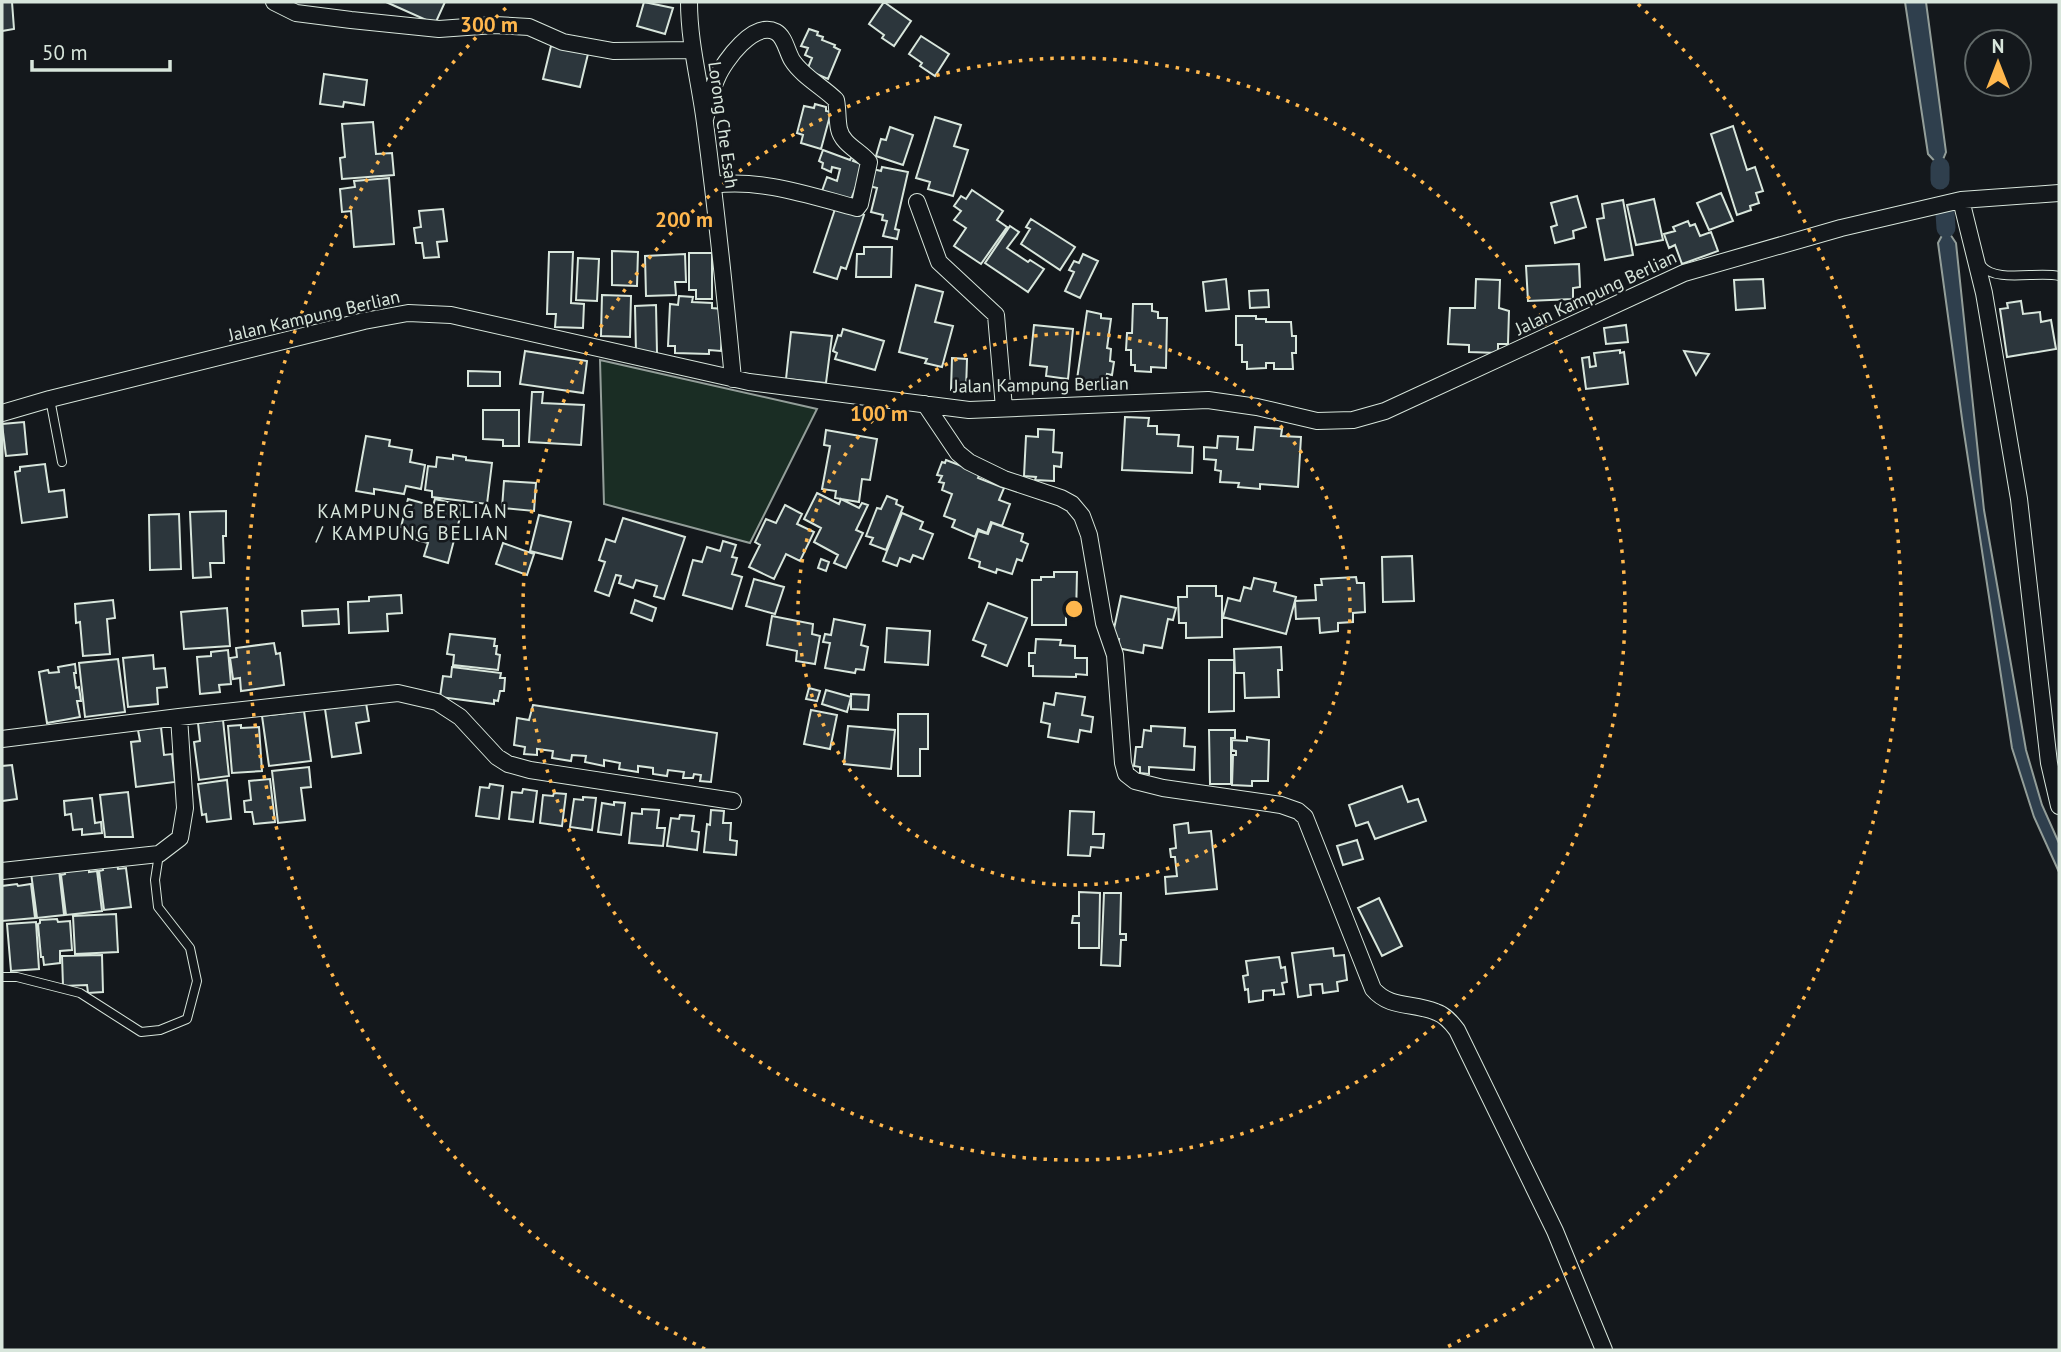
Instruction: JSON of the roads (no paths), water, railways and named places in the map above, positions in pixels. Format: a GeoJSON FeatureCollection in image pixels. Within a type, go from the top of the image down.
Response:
{"type":"FeatureCollection","features":[{"type":"Feature","properties":{"kind":"street"},"geometry":{"type":"LineString","coordinates":[[274,2],[296,13],[439,29],[495,24],[529,27],[563,42],[613,51],[693,50]]}},
{"type":"Feature","properties":{"kind":"street","name":"Lorong Che Esah"},"geometry":{"type":"LineString","coordinates":[[689,2],[689,22],[713,185],[733,379]]}},
{"type":"Feature","properties":{"kind":"street"},"geometry":{"type":"LineString","coordinates":[[705,119],[717,78],[738,46],[749,37],[770,31],[782,38],[793,62],[836,100],[842,138],[869,162],[857,208],[772,187],[729,183],[713,185]]}},
{"type":"Feature","properties":{"kind":"street","name":"Jalan Kampung Berlian"},"geometry":{"type":"LineString","coordinates":[[2,413],[364,321],[408,313],[451,314],[749,382],[969,410],[1208,400],[1257,407],[1317,421],[1353,420],[1385,411],[1684,273],[1842,228],[1961,200],[2059,192]]}},
{"type":"Feature","properties":{"kind":"street"},"geometry":{"type":"LineString","coordinates":[[1961,200],[1984,293],[2019,499],[2049,763],[2059,806]]}},
{"type":"Feature","properties":{"kind":"street"},"geometry":{"type":"LineString","coordinates":[[917,202],[939,262],[996,314],[1004,408]]}},
{"type":"Feature","properties":{"kind":"street"},"geometry":{"type":"LineString","coordinates":[[925,404],[958,453],[969,461],[1025,487],[1061,498],[1072,504],[1082,516],[1089,535],[1104,622],[1115,654],[1126,774],[1135,781],[1163,788],[1281,805],[1298,811],[1305,817],[1373,989],[1388,1002],[1438,1012],[1457,1030],[1555,1231],[1604,1350]]}},
{"type":"Feature","properties":{"kind":"street"},"geometry":{"type":"LineString","coordinates":[[2,739],[398,693],[437,702],[460,717],[508,764],[530,770],[733,801]]}},
{"type":"Feature","properties":{"kind":"street"},"geometry":{"type":"LineString","coordinates":[[2,871],[159,854],[180,838],[185,808],[179,717]]}},
{"type":"Feature","properties":{"kind":"lane"},"geometry":{"type":"LineString","coordinates":[[1976,258],[1986,271],[2003,275],[2047,273],[2059,276]]}},
{"type":"Feature","properties":{"kind":"lane"},"geometry":{"type":"LineString","coordinates":[[50,399],[62,462]]}},
{"type":"Feature","properties":{"kind":"lane"},"geometry":{"type":"LineString","coordinates":[[2,977],[18,977],[80,993],[141,1032],[160,1030],[187,1019],[197,981],[190,948],[158,907],[155,880],[159,854]]}},
{"type":"Feature","properties":{"kind":"water"},"geometry":{"type":"Polygon","coordinates":[[[1905,2],[1926,2],[1946,152],[1940,167],[1928,154],[1905,2]]]}},
{"type":"Feature","properties":{"kind":"water"},"geometry":{"type":"Polygon","coordinates":[[[1946,228],[1956,243],[1984,510],[2026,750],[2042,805],[2059,843],[2059,872],[2034,817],[2012,748],[1938,243],[1946,228]]]}},
{"type":"Feature","properties":{"kind":"waterway"},"geometry":{"type":"LineString","coordinates":[[1940,167],[1940,180]]}},
{"type":"Feature","properties":{"kind":"waterway"},"geometry":{"type":"LineString","coordinates":[[1945,213],[1946,228]]}},
{"type":"Feature","properties":{"kind":"district","name":"KAMPUNG BERLIAN / KAMPUNG BELIAN"},"geometry":{"type":"Point","coordinates":[413,522]}}]}
